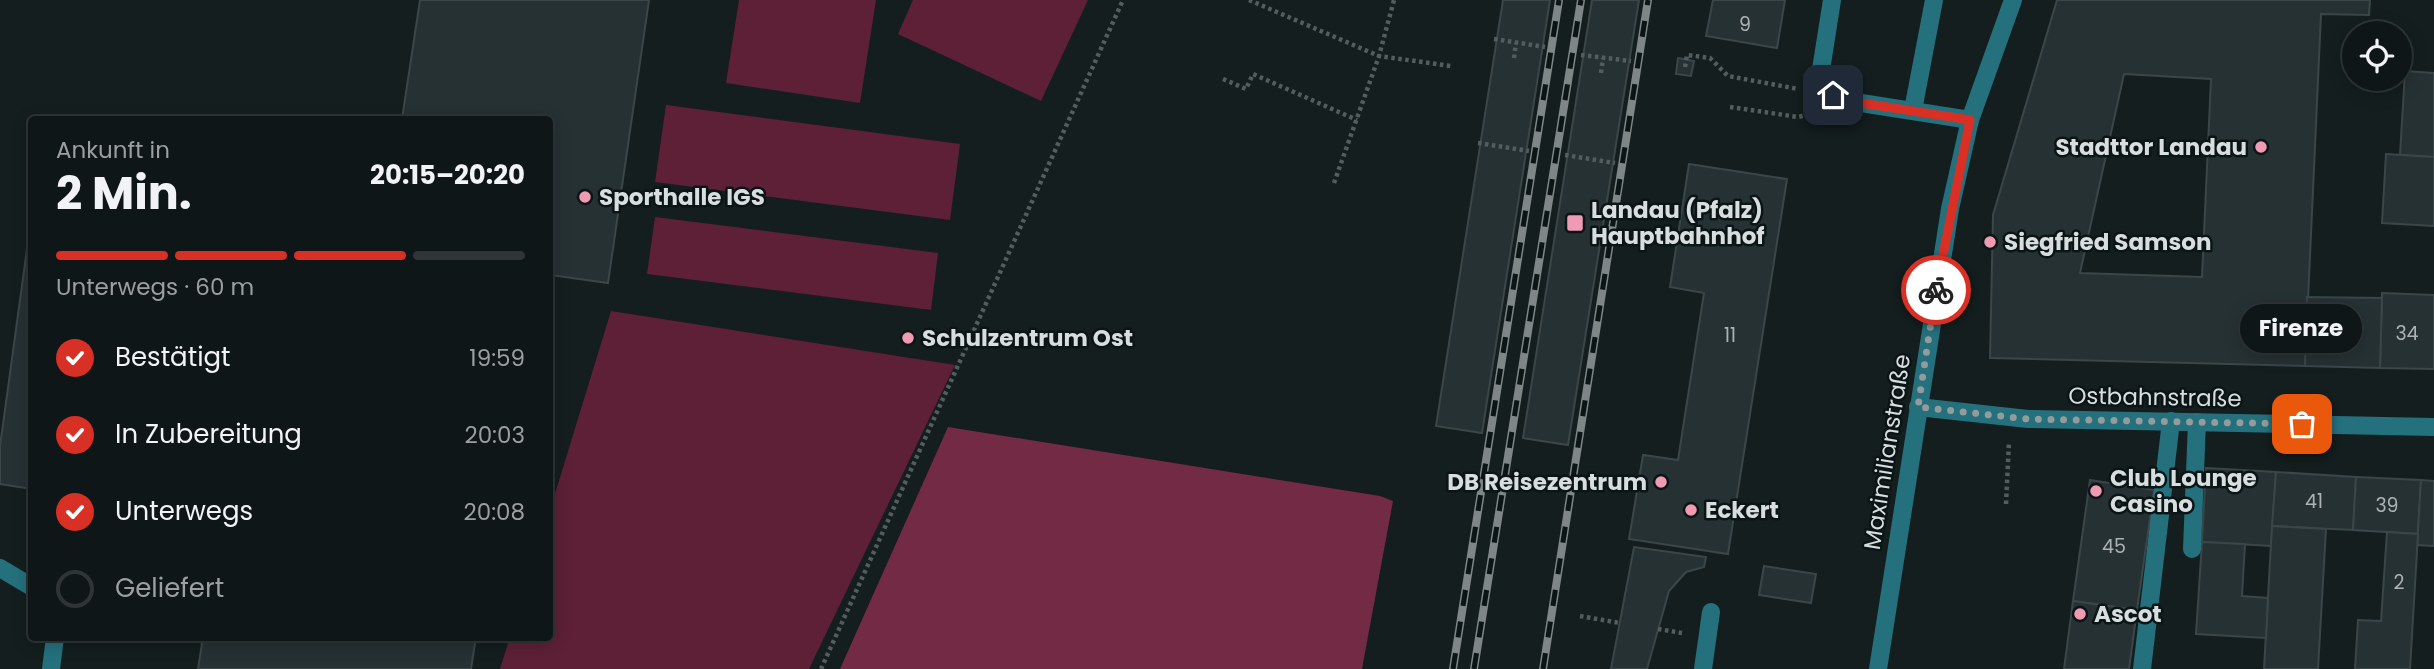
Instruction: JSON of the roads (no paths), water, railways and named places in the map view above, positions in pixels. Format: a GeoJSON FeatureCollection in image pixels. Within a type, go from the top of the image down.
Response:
{"type":"FeatureCollection","features":[{"type":"Feature","properties":{"kind":"street"},"geometry":{"type":"LineString","coordinates":[[1832,0],[1821,76],[1833,95],[1842,100],[1970,120]]}},
{"type":"Feature","properties":{"kind":"street"},"geometry":{"type":"LineString","coordinates":[[1913,110],[1934,0]]}},
{"type":"Feature","properties":{"kind":"street","name":"Maximilianstraße"},"geometry":{"type":"LineString","coordinates":[[1878,669],[1950,209],[1970,120],[2013,0]]}},
{"type":"Feature","properties":{"kind":"street","name":"Ostbahnstraße"},"geometry":{"type":"LineString","coordinates":[[1918,407],[2010,417],[2434,427]]}},
{"type":"Feature","properties":{"kind":"street"},"geometry":{"type":"LineString","coordinates":[[2142,669],[2171,421]]}},
{"type":"Feature","properties":{"kind":"street"},"geometry":{"type":"LineString","coordinates":[[2192,549],[2197,422]]}},
{"type":"Feature","properties":{"kind":"street"},"geometry":{"type":"LineString","coordinates":[[0,568],[28,585]]}},
{"type":"Feature","properties":{"kind":"street"},"geometry":{"type":"LineString","coordinates":[[1703,669],[1711,612]]}},
{"type":"Feature","properties":{"kind":"street"},"geometry":{"type":"LineString","coordinates":[[51,669],[54,641]]}},
{"type":"Feature","properties":{"kind":"railway"},"geometry":{"type":"LineString","coordinates":[[1453,669],[1559,0]]}},
{"type":"Feature","properties":{"kind":"railway"},"geometry":{"type":"LineString","coordinates":[[1474,669],[1581,0]]}},
{"type":"Feature","properties":{"kind":"railway"},"geometry":{"type":"LineString","coordinates":[[1543,669],[1648,0]]}},
{"type":"Feature","properties":{"kind":"place","name":"Stadttor Landau"},"geometry":{"type":"Point","coordinates":[2261,147]}},
{"type":"Feature","properties":{"kind":"place","name":"Sporthalle IGS"},"geometry":{"type":"Point","coordinates":[585,197]}},
{"type":"Feature","properties":{"kind":"place","name":"Landau (Pfalz) Hauptbahnhof"},"geometry":{"type":"Point","coordinates":[1575,223]}},
{"type":"Feature","properties":{"kind":"place","name":"Siegfried Samson"},"geometry":{"type":"Point","coordinates":[1990,242]}},
{"type":"Feature","properties":{"kind":"place","name":"Schulzentrum Ost"},"geometry":{"type":"Point","coordinates":[908,338]}},
{"type":"Feature","properties":{"kind":"place","name":"Firenze"},"geometry":{"type":"Point","coordinates":[2302,424]}},
{"type":"Feature","properties":{"kind":"place","name":"DB Reisezentrum"},"geometry":{"type":"Point","coordinates":[1661,482]}},
{"type":"Feature","properties":{"kind":"place","name":"Club Lounge Casino"},"geometry":{"type":"Point","coordinates":[2096,491]}},
{"type":"Feature","properties":{"kind":"place","name":"Eckert"},"geometry":{"type":"Point","coordinates":[1691,510]}},
{"type":"Feature","properties":{"kind":"place","name":"Ascot"},"geometry":{"type":"Point","coordinates":[2080,614]}}]}
